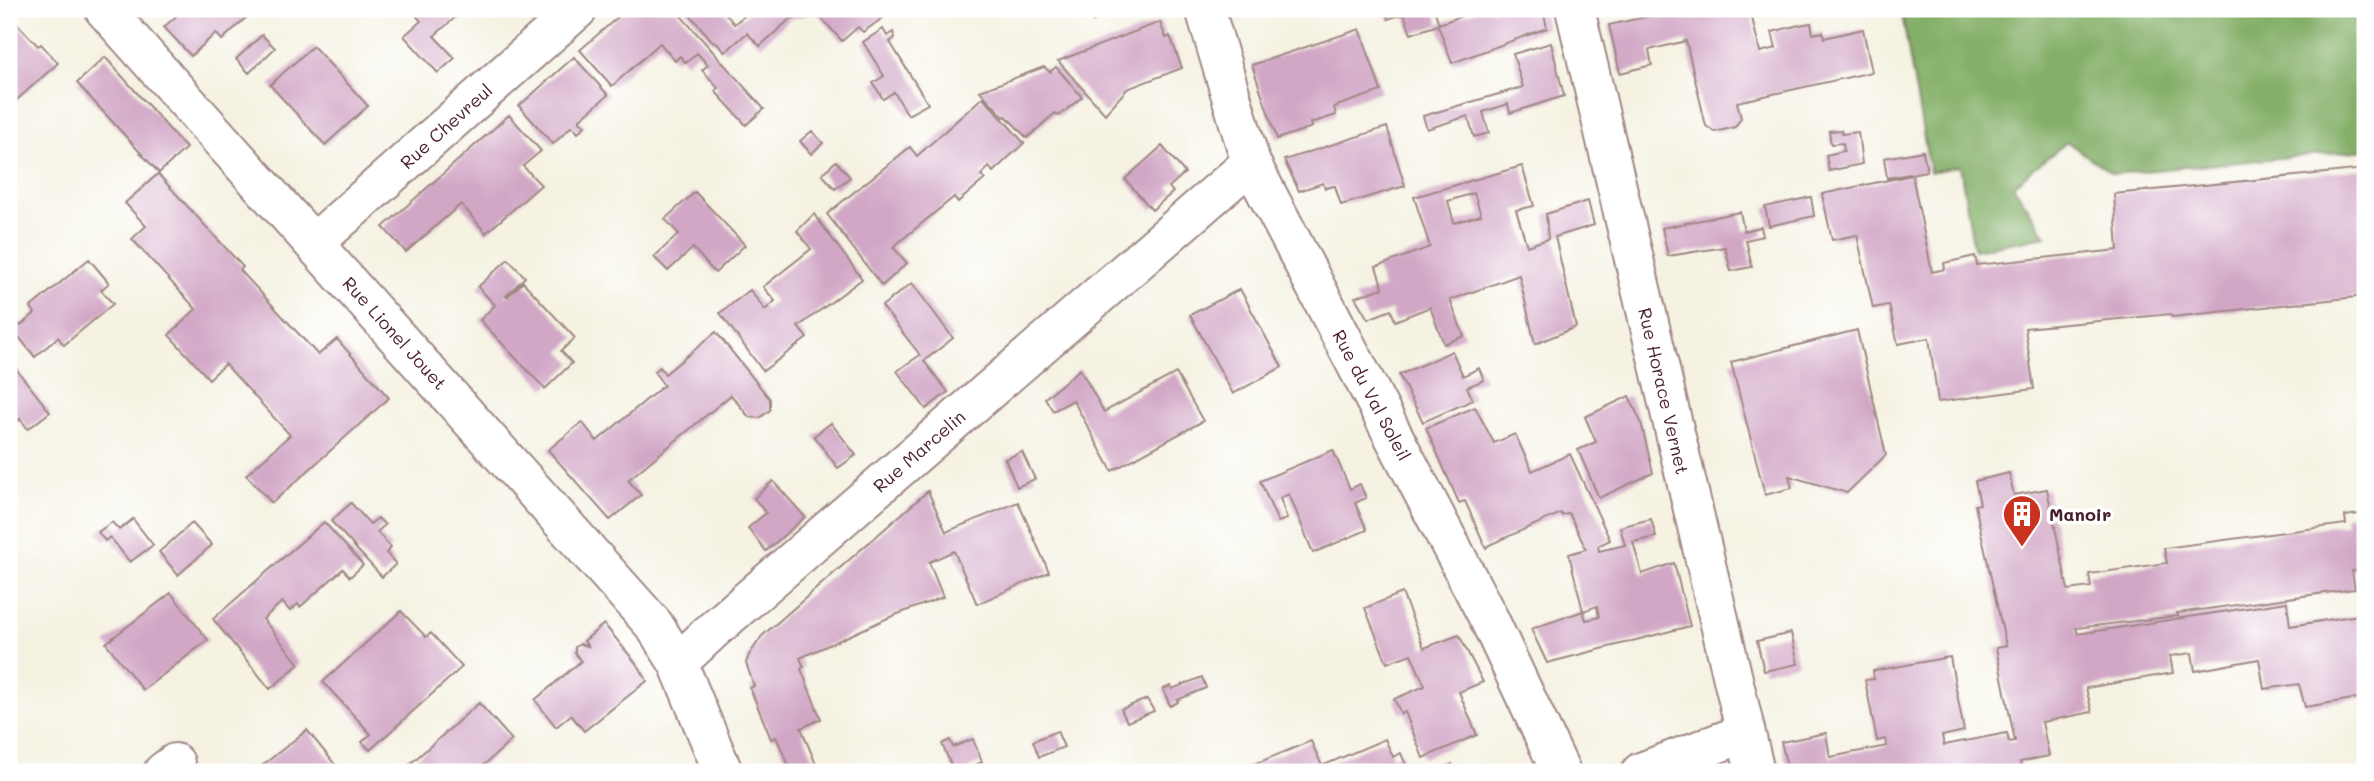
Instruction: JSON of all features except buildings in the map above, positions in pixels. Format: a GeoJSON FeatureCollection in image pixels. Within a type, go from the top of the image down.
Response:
{"type":"FeatureCollection","features":[{"type":"Feature","properties":{"kind":"street","name":"Rue Lionel Jouet"},"geometry":{"type":"LineString","coordinates":[[104,9],[654,625],[678,663]]}},
{"type":"Feature","properties":{"kind":"street","name":"Rue Chevreul"},"geometry":{"type":"LineString","coordinates":[[314,243],[578,9]]}},
{"type":"Feature","properties":{"kind":"street","name":"Rue du Val Soleil"},"geometry":{"type":"LineString","coordinates":[[1205,9],[1251,163],[1489,619],[1561,772]]}},
{"type":"Feature","properties":{"kind":"street","name":"Rue Horace Vernet"},"geometry":{"type":"LineString","coordinates":[[1575,9],[1755,772]]}},
{"type":"Feature","properties":{"kind":"street","name":"Rue Marcelin"},"geometry":{"type":"LineString","coordinates":[[678,663],[1251,163]]}},
{"type":"Feature","properties":{"kind":"street"},"geometry":{"type":"LineString","coordinates":[[678,663],[723,772]]}},
{"type":"Feature","properties":{"kind":"street"},"geometry":{"type":"LineString","coordinates":[[1641,772],[1745,733]]}},
{"type":"Feature","properties":{"kind":"green space"},"geometry":{"type":"Polygon","coordinates":[[[1901,9],[2352,9],[2365,58],[2365,150],[2113,174],[2067,142],[2013,185],[2046,236],[1974,250],[1960,166],[1930,172],[1901,9]]]}},
{"type":"Feature","properties":{"kind":"place","name":"Manoir"},"geometry":{"type":"Point","coordinates":[2022,548]}}]}
